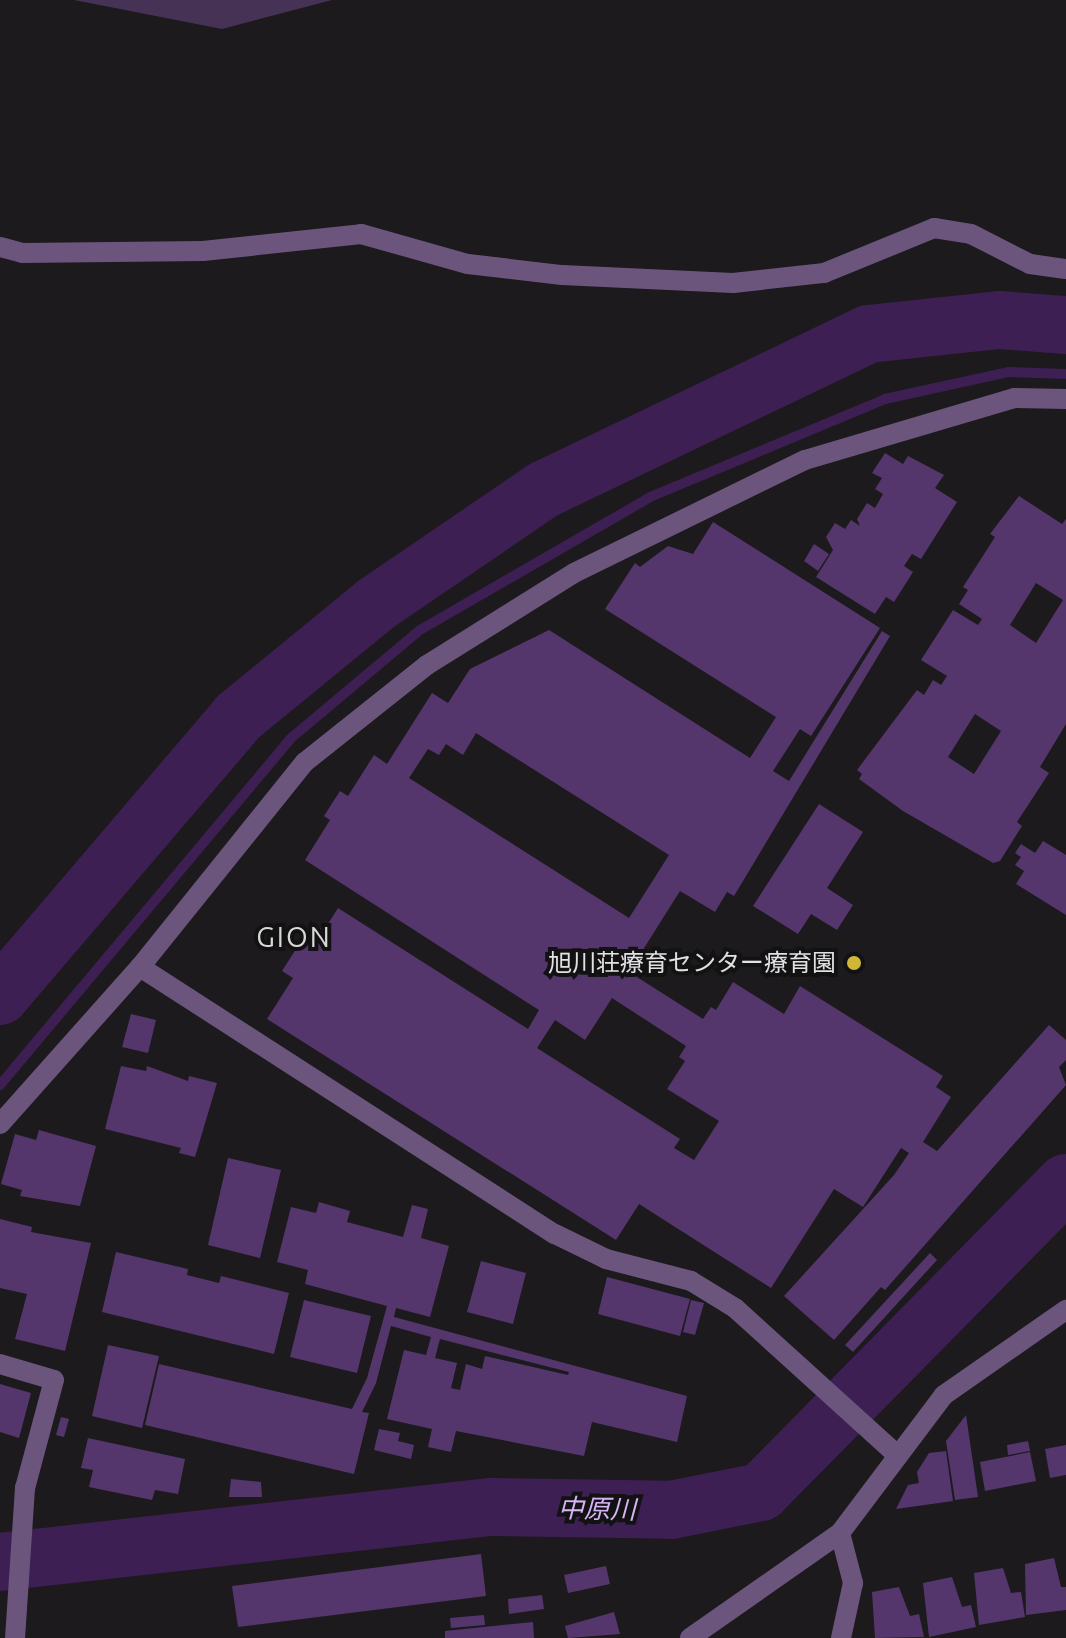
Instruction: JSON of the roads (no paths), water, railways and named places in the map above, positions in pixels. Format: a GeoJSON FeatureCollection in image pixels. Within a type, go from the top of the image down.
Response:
{"type":"FeatureCollection","features":[{"type":"Feature","properties":{"kind":"street"},"geometry":{"type":"LineString","coordinates":[[0,247],[22,253],[203,251],[361,234],[468,264],[562,275],[733,283],[824,273],[934,228],[971,234],[1030,264],[1066,269]]}},
{"type":"Feature","properties":{"kind":"street"},"geometry":{"type":"LineString","coordinates":[[0,1124],[140,967],[305,762],[427,665],[560,582],[805,460],[1014,398],[1066,399]]}},
{"type":"Feature","properties":{"kind":"street"},"geometry":{"type":"LineString","coordinates":[[140,967],[555,1234],[606,1259],[691,1281],[735,1308],[898,1456]]}},
{"type":"Feature","properties":{"kind":"street"},"geometry":{"type":"LineString","coordinates":[[690,1638],[840,1533],[944,1395],[1066,1310]]}},
{"type":"Feature","properties":{"kind":"street"},"geometry":{"type":"LineString","coordinates":[[0,1364],[54,1380],[25,1488],[15,1638]]}},
{"type":"Feature","properties":{"kind":"street"},"geometry":{"type":"LineString","coordinates":[[840,1533],[853,1583],[841,1638]]}},
{"type":"Feature","properties":{"kind":"waterway"},"geometry":{"type":"LineString","coordinates":[[0,996],[238,717],[376,604],[543,490],[868,334],[999,320],[1066,325]]}},
{"type":"Feature","properties":{"kind":"waterway"},"geometry":{"type":"LineString","coordinates":[[0,1085],[290,739],[420,630],[650,497],[885,399],[1009,372],[1066,374]]}},
{"type":"Feature","properties":{"kind":"waterway","name":"中原川"},"geometry":{"type":"LineString","coordinates":[[0,1562],[490,1507],[671,1510],[761,1492],[1066,1183]]}},
{"type":"Feature","properties":{"kind":"place","name":"旭川荘療育センター療育園"},"geometry":{"type":"Point","coordinates":[854,963]}},
{"type":"Feature","properties":{"kind":"district","name":"GION"},"geometry":{"type":"Point","coordinates":[294,937]}}]}
